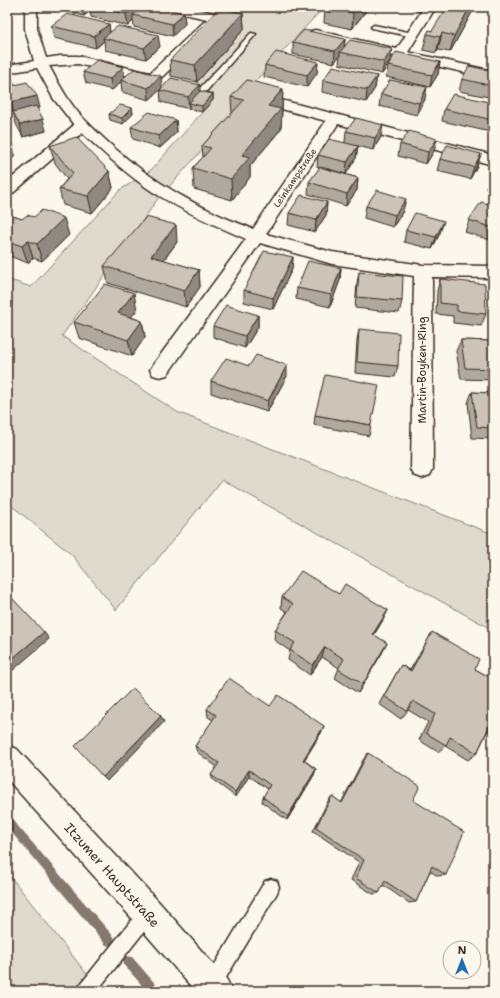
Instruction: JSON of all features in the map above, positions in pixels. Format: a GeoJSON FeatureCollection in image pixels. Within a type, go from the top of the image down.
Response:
{"type":"FeatureCollection","features":[{"type":"Feature","properties":{"kind":"street"},"geometry":{"type":"LineString","coordinates":[[31,7],[31,29],[41,64],[60,98],[82,126],[119,159],[158,188],[205,215],[256,237],[332,258],[423,271],[493,272]]}},
{"type":"Feature","properties":{"kind":"street"},"geometry":{"type":"LineString","coordinates":[[169,7],[229,19]]}},
{"type":"Feature","properties":{"kind":"street"},"geometry":{"type":"LineString","coordinates":[[401,53],[429,9]]}},
{"type":"Feature","properties":{"kind":"street"},"geometry":{"type":"LineString","coordinates":[[153,78],[216,17]]}},
{"type":"Feature","properties":{"kind":"street"},"geometry":{"type":"LineString","coordinates":[[306,32],[493,75]]}},
{"type":"Feature","properties":{"kind":"street"},"geometry":{"type":"LineString","coordinates":[[7,69],[60,60],[78,60],[167,82]]}},
{"type":"Feature","properties":{"kind":"street"},"geometry":{"type":"LineString","coordinates":[[187,88],[201,92]]}},
{"type":"Feature","properties":{"kind":"street"},"geometry":{"type":"LineString","coordinates":[[248,95],[493,160]]}},
{"type":"Feature","properties":{"kind":"street","name":"Leinkampstraße"},"geometry":{"type":"LineString","coordinates":[[256,237],[334,119]]}},
{"type":"Feature","properties":{"kind":"street"},"geometry":{"type":"LineString","coordinates":[[7,190],[82,126]]}},
{"type":"Feature","properties":{"kind":"street"},"geometry":{"type":"LineString","coordinates":[[160,370],[256,237]]}},
{"type":"Feature","properties":{"kind":"street","name":"Martin-Boyken-Ring"},"geometry":{"type":"LineString","coordinates":[[422,469],[423,271]]}},
{"type":"Feature","properties":{"kind":"street","name":"Itzumer Hauptstraße"},"geometry":{"type":"LineString","coordinates":[[7,760],[148,913],[214,988]]}},
{"type":"Feature","properties":{"kind":"lane"},"geometry":{"type":"LineString","coordinates":[[410,7],[429,9]]}},
{"type":"Feature","properties":{"kind":"lane"},"geometry":{"type":"LineString","coordinates":[[374,27],[413,34]]}},
{"type":"Feature","properties":{"kind":"lane"},"geometry":{"type":"LineString","coordinates":[[201,92],[253,34]]}},
{"type":"Feature","properties":{"kind":"lane"},"geometry":{"type":"LineString","coordinates":[[214,988],[271,887]]}},
{"type":"Feature","properties":{"kind":"lane"},"geometry":{"type":"LineString","coordinates":[[86,991],[148,913]]}},
{"type":"Feature","properties":{"kind":"shaded area"},"geometry":{"type":"Polygon","coordinates":[[[225,7],[324,7],[247,90],[232,117],[157,200],[62,336],[177,412],[493,534],[493,630],[222,480],[116,610],[72,555],[7,502],[7,279],[31,287],[120,190],[151,170],[213,100],[197,82],[243,29],[225,7]]]}},
{"type":"Feature","properties":{"kind":"shaded area"},"geometry":{"type":"Polygon","coordinates":[[[7,872],[100,991],[7,991],[7,872]]]}},
{"type":"Feature","properties":{"kind":"building"},"geometry":{"type":"Polygon","coordinates":[[[95,7],[135,7],[126,14],[95,7]]]}},
{"type":"Feature","properties":{"kind":"building"},"geometry":{"type":"Polygon","coordinates":[[[143,7],[157,7],[184,13],[172,24],[133,15],[143,7]]]}},
{"type":"Feature","properties":{"kind":"building"},"geometry":{"type":"Polygon","coordinates":[[[325,7],[358,7],[353,13],[325,7]]]}},
{"type":"Feature","properties":{"kind":"building"},"geometry":{"type":"Polygon","coordinates":[[[447,7],[470,7],[454,36],[442,33],[440,37],[427,34],[429,30],[432,31],[447,7]]]}},
{"type":"Feature","properties":{"kind":"building"},"geometry":{"type":"Polygon","coordinates":[[[219,8],[243,13],[195,65],[170,60],[219,8]]]}},
{"type":"Feature","properties":{"kind":"building"},"geometry":{"type":"Polygon","coordinates":[[[67,14],[109,24],[94,36],[51,26],[67,14]]]}},
{"type":"Feature","properties":{"kind":"building"},"geometry":{"type":"Polygon","coordinates":[[[118,26],[158,35],[144,48],[103,38],[118,26]]]}},
{"type":"Feature","properties":{"kind":"building"},"geometry":{"type":"Polygon","coordinates":[[[304,30],[345,39],[335,51],[293,42],[304,30]]]}},
{"type":"Feature","properties":{"kind":"building"},"geometry":{"type":"Polygon","coordinates":[[[350,40],[392,49],[384,62],[340,52],[350,40]]]}},
{"type":"Feature","properties":{"kind":"building"},"geometry":{"type":"Polygon","coordinates":[[[276,52],[318,62],[307,75],[265,65],[276,52]]]}},
{"type":"Feature","properties":{"kind":"building"},"geometry":{"type":"Polygon","coordinates":[[[396,52],[440,62],[432,75],[388,66],[396,52]]]}},
{"type":"Feature","properties":{"kind":"building"},"geometry":{"type":"Polygon","coordinates":[[[97,60],[123,67],[110,79],[83,72],[97,60]]]}},
{"type":"Feature","properties":{"kind":"building"},"geometry":{"type":"Polygon","coordinates":[[[7,62],[11,75],[7,76],[7,62]]]}},
{"type":"Feature","properties":{"kind":"building"},"geometry":{"type":"Polygon","coordinates":[[[333,66],[377,76],[367,90],[323,80],[333,66]]]}},
{"type":"Feature","properties":{"kind":"building"},"geometry":{"type":"Polygon","coordinates":[[[469,66],[493,71],[493,86],[462,79],[469,66]]]}},
{"type":"Feature","properties":{"kind":"building"},"geometry":{"type":"Polygon","coordinates":[[[134,69],[161,76],[148,88],[121,80],[134,69]]]}},
{"type":"Feature","properties":{"kind":"building"},"geometry":{"type":"Polygon","coordinates":[[[171,78],[200,85],[188,97],[160,90],[171,78]]]}},
{"type":"Feature","properties":{"kind":"building"},"geometry":{"type":"Polygon","coordinates":[[[247,80],[283,89],[268,106],[281,109],[242,155],[250,157],[231,179],[193,168],[211,148],[202,146],[244,100],[231,97],[247,80]]]}},
{"type":"Feature","properties":{"kind":"building"},"geometry":{"type":"Polygon","coordinates":[[[390,80],[427,87],[419,103],[381,94],[390,80]]]}},
{"type":"Feature","properties":{"kind":"building"},"geometry":{"type":"Polygon","coordinates":[[[27,82],[37,96],[11,102],[7,96],[7,87],[27,82]]]}},
{"type":"Feature","properties":{"kind":"building"},"geometry":{"type":"Polygon","coordinates":[[[200,91],[213,94],[202,106],[189,103],[200,91]]]}},
{"type":"Feature","properties":{"kind":"building"},"geometry":{"type":"Polygon","coordinates":[[[453,94],[493,103],[493,120],[444,109],[453,94]]]}},
{"type":"Feature","properties":{"kind":"building"},"geometry":{"type":"Polygon","coordinates":[[[120,105],[132,108],[122,118],[109,114],[120,105]]]}},
{"type":"Feature","properties":{"kind":"building"},"geometry":{"type":"Polygon","coordinates":[[[36,106],[43,119],[20,125],[13,112],[36,106]]]}},
{"type":"Feature","properties":{"kind":"building"},"geometry":{"type":"Polygon","coordinates":[[[149,112],[176,120],[159,136],[131,127],[149,112]]]}},
{"type":"Feature","properties":{"kind":"building"},"geometry":{"type":"Polygon","coordinates":[[[356,118],[383,125],[375,138],[346,131],[356,118]]]}},
{"type":"Feature","properties":{"kind":"building"},"geometry":{"type":"Polygon","coordinates":[[[409,131],[437,139],[428,152],[400,144],[409,131]]]}},
{"type":"Feature","properties":{"kind":"building"},"geometry":{"type":"Polygon","coordinates":[[[76,137],[109,171],[88,196],[59,189],[73,173],[50,146],[76,137]]]}},
{"type":"Feature","properties":{"kind":"building"},"geometry":{"type":"Polygon","coordinates":[[[329,139],[358,146],[347,162],[318,155],[329,139]]]}},
{"type":"Feature","properties":{"kind":"building"},"geometry":{"type":"Polygon","coordinates":[[[7,143],[12,144],[7,148],[7,143]]]}},
{"type":"Feature","properties":{"kind":"building"},"geometry":{"type":"Polygon","coordinates":[[[447,145],[481,154],[474,167],[440,159],[447,145]]]}},
{"type":"Feature","properties":{"kind":"building"},"geometry":{"type":"Polygon","coordinates":[[[320,167],[358,178],[347,194],[309,182],[320,167]]]}},
{"type":"Feature","properties":{"kind":"building"},"geometry":{"type":"Polygon","coordinates":[[[493,168],[493,176],[490,176],[493,168]]]}},
{"type":"Feature","properties":{"kind":"building"},"geometry":{"type":"Polygon","coordinates":[[[377,190],[406,199],[395,215],[366,206],[377,190]]]}},
{"type":"Feature","properties":{"kind":"building"},"geometry":{"type":"Polygon","coordinates":[[[301,195],[327,202],[316,220],[289,213],[301,195]]]}},
{"type":"Feature","properties":{"kind":"building"},"geometry":{"type":"Polygon","coordinates":[[[481,202],[493,205],[493,228],[469,220],[481,202]]]}},
{"type":"Feature","properties":{"kind":"building"},"geometry":{"type":"Polygon","coordinates":[[[42,210],[64,218],[37,244],[28,241],[22,246],[7,241],[7,214],[22,219],[27,215],[34,217],[42,210]]]}},
{"type":"Feature","properties":{"kind":"building"},"geometry":{"type":"Polygon","coordinates":[[[415,213],[444,221],[436,237],[406,230],[415,213]]]}},
{"type":"Feature","properties":{"kind":"building"},"geometry":{"type":"Polygon","coordinates":[[[146,217],[176,225],[151,256],[199,270],[184,291],[104,266],[146,217]]]}},
{"type":"Feature","properties":{"kind":"building"},"geometry":{"type":"Polygon","coordinates":[[[264,251],[293,257],[273,298],[244,290],[264,251]]]}},
{"type":"Feature","properties":{"kind":"building"},"geometry":{"type":"Polygon","coordinates":[[[308,261],[341,268],[331,295],[297,288],[308,261]]]}},
{"type":"Feature","properties":{"kind":"building"},"geometry":{"type":"Polygon","coordinates":[[[359,272],[403,276],[402,301],[357,297],[359,272]]]}},
{"type":"Feature","properties":{"kind":"building"},"geometry":{"type":"Polygon","coordinates":[[[440,279],[485,284],[486,314],[457,311],[457,305],[440,303],[440,279]]]}},
{"type":"Feature","properties":{"kind":"building"},"geometry":{"type":"Polygon","coordinates":[[[105,284],[134,293],[118,313],[142,321],[128,340],[74,322],[105,284]]]}},
{"type":"Feature","properties":{"kind":"building"},"geometry":{"type":"Polygon","coordinates":[[[226,305],[258,315],[245,336],[213,326],[226,305]]]}},
{"type":"Feature","properties":{"kind":"building"},"geometry":{"type":"Polygon","coordinates":[[[359,329],[399,333],[398,366],[357,362],[359,329]]]}},
{"type":"Feature","properties":{"kind":"building"},"geometry":{"type":"Polygon","coordinates":[[[461,340],[493,341],[493,369],[465,368],[461,340]]]}},
{"type":"Feature","properties":{"kind":"building"},"geometry":{"type":"Polygon","coordinates":[[[256,355],[287,365],[268,401],[211,381],[226,358],[249,366],[256,355]]]}},
{"type":"Feature","properties":{"kind":"building"},"geometry":{"type":"Polygon","coordinates":[[[325,375],[379,385],[371,425],[315,415],[325,375]]]}},
{"type":"Feature","properties":{"kind":"building"},"geometry":{"type":"Polygon","coordinates":[[[472,392],[493,393],[493,428],[477,427],[472,392]]]}},
{"type":"Feature","properties":{"kind":"building"},"geometry":{"type":"Polygon","coordinates":[[[301,571],[339,594],[345,584],[388,610],[373,634],[387,643],[363,684],[338,669],[344,659],[325,647],[313,665],[290,650],[295,643],[275,630],[293,604],[282,597],[301,571]]]}},
{"type":"Feature","properties":{"kind":"building"},"geometry":{"type":"Polygon","coordinates":[[[11,597],[44,632],[7,663],[7,600],[11,597]]]}},
{"type":"Feature","properties":{"kind":"building"},"geometry":{"type":"Polygon","coordinates":[[[432,632],[479,659],[475,669],[493,679],[493,720],[477,753],[450,737],[446,745],[426,733],[435,714],[413,701],[407,711],[384,696],[401,665],[411,671],[432,632]]]}},
{"type":"Feature","properties":{"kind":"building"},"geometry":{"type":"Polygon","coordinates":[[[229,678],[270,706],[278,695],[324,726],[303,760],[316,769],[288,816],[263,797],[270,785],[249,770],[235,792],[211,775],[219,763],[195,746],[216,715],[207,709],[229,678]]]}},
{"type":"Feature","properties":{"kind":"building"},"geometry":{"type":"Polygon","coordinates":[[[133,688],[161,716],[103,777],[75,746],[133,688]]]}},
{"type":"Feature","properties":{"kind":"building"},"geometry":{"type":"Polygon","coordinates":[[[368,753],[420,786],[413,800],[464,832],[446,875],[432,866],[416,902],[385,881],[379,893],[356,878],[364,860],[316,827],[332,796],[342,803],[368,753]]]}},
{"type":"Feature","properties":{"kind":"waterway"},"geometry":{"type":"LineString","coordinates":[[7,820],[110,941]]}},
{"type":"Feature","properties":{"kind":"waterway"},"geometry":{"type":"LineString","coordinates":[[128,961],[154,991]]}}]}
